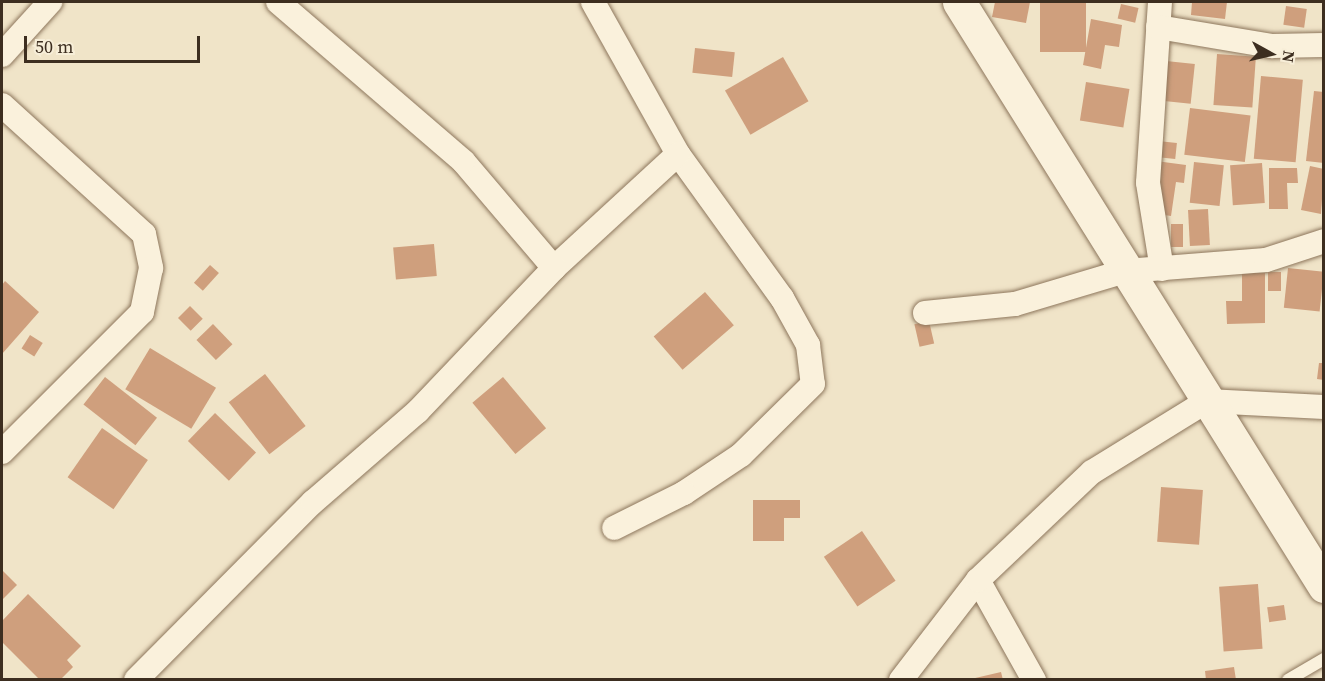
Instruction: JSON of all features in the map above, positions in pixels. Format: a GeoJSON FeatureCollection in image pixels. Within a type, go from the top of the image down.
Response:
{"type":"FeatureCollection","features":[{"type":"Feature","properties":{"kind":"main road"},"geometry":{"type":"LineString","coordinates":[[959,2],[1145,271]]}},
{"type":"Feature","properties":{"kind":"main road"},"geometry":{"type":"LineString","coordinates":[[979,2],[1145,271],[1323,586]]}},
{"type":"Feature","properties":{"kind":"main road"},"geometry":{"type":"LineString","coordinates":[[1218,402],[1323,561]]}},
{"type":"Feature","properties":{"kind":"street"},"geometry":{"type":"LineString","coordinates":[[2,55],[50,2]]}},
{"type":"Feature","properties":{"kind":"street"},"geometry":{"type":"LineString","coordinates":[[278,2],[463,161],[554,268]]}},
{"type":"Feature","properties":{"kind":"street"},"geometry":{"type":"LineString","coordinates":[[593,2],[678,154],[782,298],[808,345],[813,384],[741,455],[684,493],[614,528]]}},
{"type":"Feature","properties":{"kind":"street"},"geometry":{"type":"LineString","coordinates":[[1145,271],[1148,183],[1160,2]]}},
{"type":"Feature","properties":{"kind":"street"},"geometry":{"type":"LineString","coordinates":[[1158,27],[1272,46],[1323,45]]}},
{"type":"Feature","properties":{"kind":"street"},"geometry":{"type":"LineString","coordinates":[[2,105],[144,234],[151,268],[142,312],[2,452]]}},
{"type":"Feature","properties":{"kind":"street"},"geometry":{"type":"LineString","coordinates":[[136,680],[313,502],[417,412],[554,268],[678,154]]}},
{"type":"Feature","properties":{"kind":"street"},"geometry":{"type":"LineString","coordinates":[[925,313],[1015,304],[1145,271],[1266,260],[1323,241]]}},
{"type":"Feature","properties":{"kind":"street"},"geometry":{"type":"LineString","coordinates":[[901,680],[978,580],[1092,472],[1218,402],[1323,407]]}},
{"type":"Feature","properties":{"kind":"street"},"geometry":{"type":"LineString","coordinates":[[978,580],[1034,680]]}},
{"type":"Feature","properties":{"kind":"lane"},"geometry":{"type":"LineString","coordinates":[[1288,680],[1323,659]]}},
{"type":"Feature","properties":{"kind":"building"},"geometry":{"type":"Polygon","coordinates":[[[995,2],[1030,2],[1026,23],[992,17],[995,2]]]}},
{"type":"Feature","properties":{"kind":"building"},"geometry":{"type":"Polygon","coordinates":[[[1040,2],[1086,2],[1086,52],[1040,52],[1040,2]]]}},
{"type":"Feature","properties":{"kind":"building"},"geometry":{"type":"Polygon","coordinates":[[[1192,2],[1227,2],[1225,19],[1191,15],[1192,2]]]}},
{"type":"Feature","properties":{"kind":"building"},"geometry":{"type":"Polygon","coordinates":[[[1121,4],[1139,8],[1135,23],[1118,19],[1121,4]]]}},
{"type":"Feature","properties":{"kind":"building"},"geometry":{"type":"Polygon","coordinates":[[[1286,6],[1307,9],[1304,28],[1283,25],[1286,6]]]}},
{"type":"Feature","properties":{"kind":"building"},"geometry":{"type":"Polygon","coordinates":[[[1091,19],[1122,25],[1119,47],[1105,45],[1101,69],[1083,65],[1091,19]]]}},
{"type":"Feature","properties":{"kind":"building"},"geometry":{"type":"Polygon","coordinates":[[[695,48],[735,52],[732,77],[692,73],[695,48]]]}},
{"type":"Feature","properties":{"kind":"building"},"geometry":{"type":"Polygon","coordinates":[[[1217,54],[1256,57],[1252,108],[1213,105],[1217,54]]]}},
{"type":"Feature","properties":{"kind":"building"},"geometry":{"type":"Polygon","coordinates":[[[783,57],[808,101],[750,135],[725,90],[783,57]]]}},
{"type":"Feature","properties":{"kind":"building"},"geometry":{"type":"Polygon","coordinates":[[[1166,61],[1195,64],[1191,104],[1162,101],[1166,61]]]}},
{"type":"Feature","properties":{"kind":"building"},"geometry":{"type":"Polygon","coordinates":[[[1261,76],[1303,80],[1296,162],[1254,159],[1261,76]]]}},
{"type":"Feature","properties":{"kind":"building"},"geometry":{"type":"Polygon","coordinates":[[[1086,82],[1129,89],[1123,127],[1080,121],[1086,82]]]}},
{"type":"Feature","properties":{"kind":"building"},"geometry":{"type":"Polygon","coordinates":[[[1314,91],[1324,92],[1324,163],[1306,161],[1314,91]]]}},
{"type":"Feature","properties":{"kind":"building"},"geometry":{"type":"Polygon","coordinates":[[[1190,108],[1251,115],[1245,162],[1184,155],[1190,108]]]}},
{"type":"Feature","properties":{"kind":"building"},"geometry":{"type":"Polygon","coordinates":[[[1158,141],[1177,143],[1175,159],[1156,157],[1158,141]]]}},
{"type":"Feature","properties":{"kind":"building"},"geometry":{"type":"Polygon","coordinates":[[[1156,161],[1186,165],[1184,183],[1176,182],[1171,216],[1151,213],[1156,161]]]}},
{"type":"Feature","properties":{"kind":"building"},"geometry":{"type":"Polygon","coordinates":[[[1194,162],[1224,165],[1220,206],[1190,203],[1194,162]]]}},
{"type":"Feature","properties":{"kind":"building"},"geometry":{"type":"Polygon","coordinates":[[[1262,163],[1265,203],[1233,205],[1230,165],[1262,163]]]}},
{"type":"Feature","properties":{"kind":"building"},"geometry":{"type":"Polygon","coordinates":[[[1310,166],[1324,169],[1321,214],[1301,210],[1310,166]]]}},
{"type":"Feature","properties":{"kind":"building"},"geometry":{"type":"Polygon","coordinates":[[[1269,168],[1297,168],[1298,183],[1287,183],[1288,209],[1269,209],[1269,168]]]}},
{"type":"Feature","properties":{"kind":"building"},"geometry":{"type":"Polygon","coordinates":[[[1208,209],[1210,245],[1190,246],[1188,210],[1208,209]]]}},
{"type":"Feature","properties":{"kind":"building"},"geometry":{"type":"Polygon","coordinates":[[[1171,224],[1183,224],[1183,247],[1171,247],[1171,224]]]}},
{"type":"Feature","properties":{"kind":"building"},"geometry":{"type":"Polygon","coordinates":[[[434,244],[437,276],[396,279],[393,248],[434,244]]]}},
{"type":"Feature","properties":{"kind":"building"},"geometry":{"type":"Polygon","coordinates":[[[210,265],[219,273],[203,291],[194,283],[210,265]]]}},
{"type":"Feature","properties":{"kind":"building"},"geometry":{"type":"Polygon","coordinates":[[[1288,268],[1324,272],[1320,312],[1284,308],[1288,268]]]}},
{"type":"Feature","properties":{"kind":"building"},"geometry":{"type":"Polygon","coordinates":[[[1268,272],[1281,272],[1281,291],[1268,291],[1268,272]]]}},
{"type":"Feature","properties":{"kind":"building"},"geometry":{"type":"Polygon","coordinates":[[[1242,273],[1265,273],[1265,323],[1227,324],[1226,301],[1242,301],[1242,273]]]}},
{"type":"Feature","properties":{"kind":"building"},"geometry":{"type":"Polygon","coordinates":[[[5,281],[39,312],[2,354],[2,285],[5,281]]]}},
{"type":"Feature","properties":{"kind":"building"},"geometry":{"type":"Polygon","coordinates":[[[705,292],[734,325],[683,370],[654,337],[705,292]]]}},
{"type":"Feature","properties":{"kind":"building"},"geometry":{"type":"Polygon","coordinates":[[[190,306],[203,319],[191,331],[178,318],[190,306]]]}},
{"type":"Feature","properties":{"kind":"building"},"geometry":{"type":"Polygon","coordinates":[[[929,321],[934,343],[920,347],[914,324],[929,321]]]}},
{"type":"Feature","properties":{"kind":"building"},"geometry":{"type":"Polygon","coordinates":[[[213,324],[232,344],[216,360],[196,340],[213,324]]]}},
{"type":"Feature","properties":{"kind":"building"},"geometry":{"type":"Polygon","coordinates":[[[30,335],[43,343],[34,357],[22,349],[30,335]]]}},
{"type":"Feature","properties":{"kind":"building"},"geometry":{"type":"Polygon","coordinates":[[[150,348],[216,388],[191,429],[125,389],[150,348]]]}},
{"type":"Feature","properties":{"kind":"building"},"geometry":{"type":"Polygon","coordinates":[[[1319,363],[1324,363],[1324,380],[1317,379],[1319,363]]]}},
{"type":"Feature","properties":{"kind":"building"},"geometry":{"type":"Polygon","coordinates":[[[265,374],[306,426],[269,454],[229,402],[265,374]]]}},
{"type":"Feature","properties":{"kind":"building"},"geometry":{"type":"Polygon","coordinates":[[[105,377],[157,418],[135,445],[83,405],[105,377]]]}},
{"type":"Feature","properties":{"kind":"building"},"geometry":{"type":"Polygon","coordinates":[[[503,377],[546,428],[515,454],[472,403],[503,377]]]}},
{"type":"Feature","properties":{"kind":"building"},"geometry":{"type":"Polygon","coordinates":[[[215,413],[256,453],[229,481],[188,441],[215,413]]]}},
{"type":"Feature","properties":{"kind":"building"},"geometry":{"type":"Polygon","coordinates":[[[102,428],[148,460],[113,509],[68,477],[102,428]]]}},
{"type":"Feature","properties":{"kind":"building"},"geometry":{"type":"Polygon","coordinates":[[[1161,487],[1203,490],[1199,545],[1157,542],[1161,487]]]}},
{"type":"Feature","properties":{"kind":"building"},"geometry":{"type":"Polygon","coordinates":[[[753,500],[800,500],[800,518],[784,518],[784,541],[753,541],[753,500]]]}},
{"type":"Feature","properties":{"kind":"building"},"geometry":{"type":"Polygon","coordinates":[[[862,531],[896,581],[857,606],[824,557],[862,531]]]}},
{"type":"Feature","properties":{"kind":"building"},"geometry":{"type":"Polygon","coordinates":[[[2,570],[17,585],[2,600],[2,570]]]}},
{"type":"Feature","properties":{"kind":"building"},"geometry":{"type":"Polygon","coordinates":[[[1258,584],[1263,649],[1224,652],[1219,587],[1258,584]]]}},
{"type":"Feature","properties":{"kind":"building"},"geometry":{"type":"Polygon","coordinates":[[[28,594],[81,646],[67,660],[73,667],[60,680],[40,680],[2,642],[2,621],[28,594]]]}},
{"type":"Feature","properties":{"kind":"building"},"geometry":{"type":"Polygon","coordinates":[[[1284,605],[1286,620],[1269,622],[1267,607],[1284,605]]]}},
{"type":"Feature","properties":{"kind":"building"},"geometry":{"type":"Polygon","coordinates":[[[1234,667],[1236,680],[1206,680],[1205,671],[1234,667]]]}},
{"type":"Feature","properties":{"kind":"building"},"geometry":{"type":"Polygon","coordinates":[[[1001,672],[1003,680],[971,680],[971,679],[1001,672]]]}}]}
